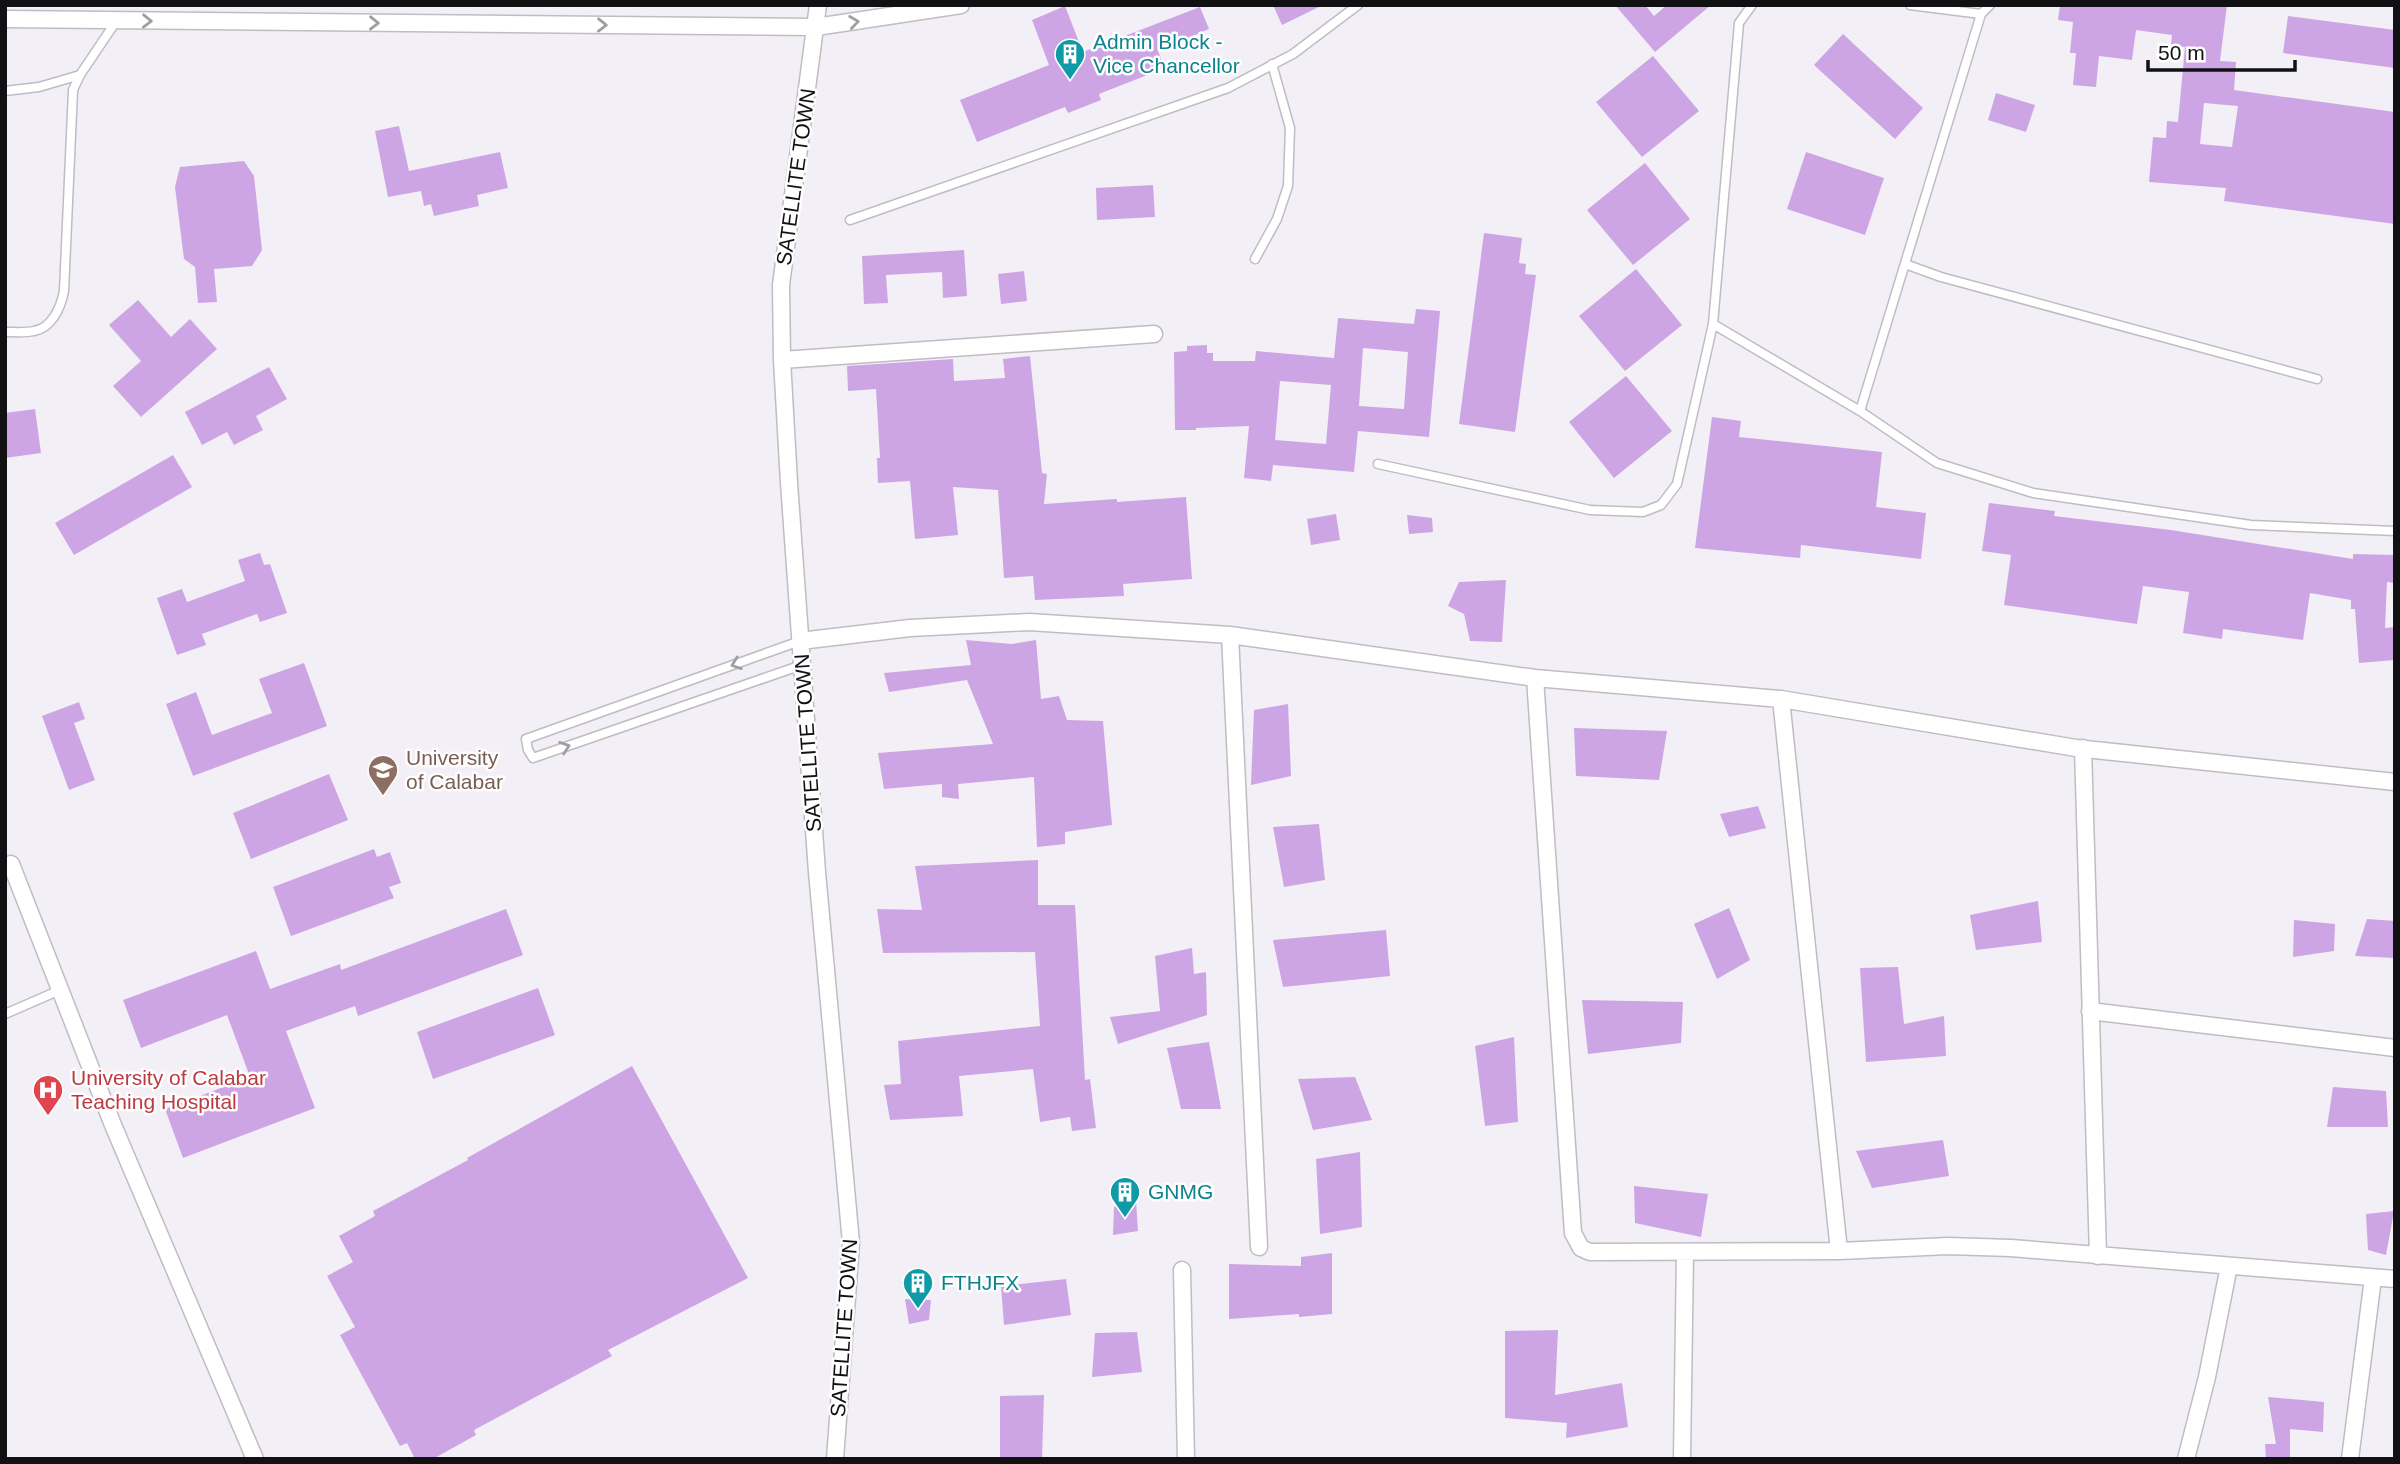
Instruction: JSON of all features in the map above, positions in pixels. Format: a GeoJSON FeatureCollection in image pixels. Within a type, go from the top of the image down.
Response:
{"type":"FeatureCollection","features":[{"type":"Feature","properties":{"kind":"street","name":"SATELLITE TOWN"},"geometry":{"type":"LineString","coordinates":[[818,5],[781,285],[782,360],[800,641],[817,872],[851,1243],[835,1459]]}},
{"type":"Feature","properties":{"kind":"street"},"geometry":{"type":"LineString","coordinates":[[5,19],[98,13],[117,20],[816,27],[961,5]]}},
{"type":"Feature","properties":{"kind":"street"},"geometry":{"type":"LineString","coordinates":[[782,360],[1154,334]]}},
{"type":"Feature","properties":{"kind":"street"},"geometry":{"type":"LineString","coordinates":[[800,641],[910,628],[1029,622],[1230,635],[1535,678],[1781,699],[2083,748],[2395,782]]}},
{"type":"Feature","properties":{"kind":"street"},"geometry":{"type":"LineString","coordinates":[[1230,635],[1259,1247]]}},
{"type":"Feature","properties":{"kind":"street"},"geometry":{"type":"LineString","coordinates":[[1535,678],[1573,1233],[1581,1248],[1590,1252],[1685,1252],[1839,1251],[1948,1246],[2395,1279]]}},
{"type":"Feature","properties":{"kind":"street"},"geometry":{"type":"LineString","coordinates":[[1781,699],[1839,1251]]}},
{"type":"Feature","properties":{"kind":"street"},"geometry":{"type":"LineString","coordinates":[[2083,748],[2098,1256]]}},
{"type":"Feature","properties":{"kind":"street"},"geometry":{"type":"LineString","coordinates":[[5,868],[11,864],[113,1125],[255,1459]]}},
{"type":"Feature","properties":{"kind":"street"},"geometry":{"type":"LineString","coordinates":[[2091,1011],[2395,1048]]}},
{"type":"Feature","properties":{"kind":"street"},"geometry":{"type":"LineString","coordinates":[[1682,1459],[1685,1252]]}},
{"type":"Feature","properties":{"kind":"street"},"geometry":{"type":"LineString","coordinates":[[2186,1459],[2207,1377],[2228,1266]]}},
{"type":"Feature","properties":{"kind":"street"},"geometry":{"type":"LineString","coordinates":[[1182,1270],[1186,1459]]}},
{"type":"Feature","properties":{"kind":"street"},"geometry":{"type":"LineString","coordinates":[[2350,1459],[2373,1278]]}},
{"type":"Feature","properties":{"kind":"lane"},"geometry":{"type":"LineString","coordinates":[[850,219],[1228,88],[1293,54],[1358,5]]}},
{"type":"Feature","properties":{"kind":"lane"},"geometry":{"type":"LineString","coordinates":[[1378,464],[1590,510],[1643,512],[1661,505],[1677,484],[1713,324],[1739,23],[1752,5]]}},
{"type":"Feature","properties":{"kind":"lane"},"geometry":{"type":"LineString","coordinates":[[1910,5],[1981,14]]}},
{"type":"Feature","properties":{"kind":"lane"},"geometry":{"type":"LineString","coordinates":[[1860,411],[1981,14],[1990,5]]}},
{"type":"Feature","properties":{"kind":"lane"},"geometry":{"type":"LineString","coordinates":[[5,332],[37,331],[53,318],[62,304],[73,90],[117,20]]}},
{"type":"Feature","properties":{"kind":"lane"},"geometry":{"type":"LineString","coordinates":[[1255,259],[1278,219],[1288,186],[1290,128],[1272,64]]}},
{"type":"Feature","properties":{"kind":"lane"},"geometry":{"type":"LineString","coordinates":[[5,91],[39,87],[80,75]]}},
{"type":"Feature","properties":{"kind":"lane"},"geometry":{"type":"LineString","coordinates":[[1905,264],[1941,277],[2318,379]]}},
{"type":"Feature","properties":{"kind":"lane"},"geometry":{"type":"LineString","coordinates":[[1713,324],[1860,411],[1937,463],[2033,493],[2251,525],[2395,531]]}},
{"type":"Feature","properties":{"kind":"lane"},"geometry":{"type":"LineString","coordinates":[[800,641],[526,739],[528,750],[533,758],[803,664]]}},
{"type":"Feature","properties":{"kind":"lane"},"geometry":{"type":"LineString","coordinates":[[5,1014],[60,990]]}},
{"type":"Feature","properties":{"kind":"building"},"geometry":{"type":"Polygon","coordinates":[[[1273,5],[1323,5],[1282,25],[1273,5]]]}},
{"type":"Feature","properties":{"kind":"building"},"geometry":{"type":"Polygon","coordinates":[[[1615,5],[1645,5],[1654,16],[1667,5],[1711,5],[1655,52],[1615,5]]]}},
{"type":"Feature","properties":{"kind":"building"},"geometry":{"type":"Polygon","coordinates":[[[2060,5],[2227,5],[2220,61],[2236,62],[2234,90],[2395,112],[2395,224],[2224,201],[2226,188],[2149,182],[2153,137],[2166,138],[2167,121],[2178,122],[2185,47],[2171,45],[2172,35],[2136,30],[2132,60],[2099,56],[2096,87],[2073,85],[2076,53],[2070,53],[2073,22],[2058,20],[2060,5]],[[2204,103],[2200,144],[2232,147],[2238,106],[2204,103]]]}},
{"type":"Feature","properties":{"kind":"building","name":"Admin Block - Vice Chancellor"},"geometry":{"type":"Polygon","coordinates":[[[1065,6],[1083,52],[1200,7],[1209,29],[1158,51],[1165,68],[1099,94],[1101,100],[1068,113],[1065,107],[977,142],[960,100],[1049,65],[1032,20],[1065,6]]]}},
{"type":"Feature","properties":{"kind":"building"},"geometry":{"type":"Polygon","coordinates":[[[2288,16],[2395,30],[2395,68],[2283,53],[2288,16]]]}},
{"type":"Feature","properties":{"kind":"building"},"geometry":{"type":"Polygon","coordinates":[[[1843,34],[1923,108],[1895,139],[1814,65],[1843,34]]]}},
{"type":"Feature","properties":{"kind":"building"},"geometry":{"type":"Polygon","coordinates":[[[1653,56],[1699,111],[1642,157],[1596,102],[1653,56]]]}},
{"type":"Feature","properties":{"kind":"building"},"geometry":{"type":"Polygon","coordinates":[[[1996,93],[2035,105],[2026,132],[1988,120],[1996,93]]]}},
{"type":"Feature","properties":{"kind":"building"},"geometry":{"type":"Polygon","coordinates":[[[399,126],[409,171],[500,152],[508,188],[477,195],[479,206],[434,216],[431,204],[424,206],[421,191],[388,197],[375,131],[399,126]]]}},
{"type":"Feature","properties":{"kind":"building"},"geometry":{"type":"Polygon","coordinates":[[[1806,152],[1884,178],[1865,235],[1787,209],[1806,152]]]}},
{"type":"Feature","properties":{"kind":"building"},"geometry":{"type":"Polygon","coordinates":[[[244,161],[254,176],[262,250],[252,266],[214,269],[217,302],[198,303],[195,267],[184,259],[175,187],[180,167],[244,161]]]}},
{"type":"Feature","properties":{"kind":"building"},"geometry":{"type":"Polygon","coordinates":[[[1645,163],[1690,219],[1633,265],[1587,210],[1645,163]]]}},
{"type":"Feature","properties":{"kind":"building"},"geometry":{"type":"Polygon","coordinates":[[[1153,185],[1155,217],[1097,220],[1096,188],[1153,185]]]}},
{"type":"Feature","properties":{"kind":"building"},"geometry":{"type":"Polygon","coordinates":[[[1484,233],[1522,238],[1519,263],[1526,264],[1525,274],[1536,275],[1515,432],[1459,424],[1484,233]]]}},
{"type":"Feature","properties":{"kind":"building"},"geometry":{"type":"Polygon","coordinates":[[[964,250],[967,296],[943,298],[942,272],[886,275],[888,303],[864,304],[862,256],[964,250]]]}},
{"type":"Feature","properties":{"kind":"building"},"geometry":{"type":"Polygon","coordinates":[[[1636,269],[1682,325],[1625,371],[1579,316],[1636,269]]]}},
{"type":"Feature","properties":{"kind":"building"},"geometry":{"type":"Polygon","coordinates":[[[1024,271],[1027,301],[1001,304],[998,274],[1024,271]]]}},
{"type":"Feature","properties":{"kind":"building"},"geometry":{"type":"Polygon","coordinates":[[[138,300],[171,337],[190,319],[217,349],[141,417],[113,386],[141,361],[109,325],[138,300]]]}},
{"type":"Feature","properties":{"kind":"building"},"geometry":{"type":"Polygon","coordinates":[[[1416,309],[1440,311],[1429,437],[1358,431],[1354,472],[1273,465],[1271,481],[1244,478],[1249,426],[1175,430],[1174,352],[1187,351],[1187,346],[1207,345],[1207,353],[1213,353],[1213,361],[1255,361],[1256,351],[1334,358],[1338,318],[1414,324],[1416,309]],[[1363,348],[1359,406],[1404,409],[1408,352],[1363,348]],[[1280,381],[1275,440],[1326,444],[1331,385],[1280,381]]]}},
{"type":"Feature","properties":{"kind":"building"},"geometry":{"type":"Polygon","coordinates":[[[1030,356],[1042,473],[1047,474],[1044,504],[1186,497],[1192,579],[1123,584],[1124,596],[1035,600],[1033,576],[1004,578],[998,490],[953,487],[958,535],[915,539],[910,481],[878,483],[877,458],[880,458],[876,389],[848,391],[847,366],[953,359],[954,381],[1005,378],[1003,359],[1030,356]]]}},
{"type":"Feature","properties":{"kind":"building"},"geometry":{"type":"Polygon","coordinates":[[[269,367],[287,399],[256,416],[263,430],[234,445],[227,432],[202,445],[185,412],[269,367]]]}},
{"type":"Feature","properties":{"kind":"building"},"geometry":{"type":"Polygon","coordinates":[[[1626,376],[1672,431],[1614,478],[1569,422],[1626,376]]]}},
{"type":"Feature","properties":{"kind":"building"},"geometry":{"type":"Polygon","coordinates":[[[35,409],[41,453],[5,458],[5,413],[35,409]]]}},
{"type":"Feature","properties":{"kind":"building"},"geometry":{"type":"Polygon","coordinates":[[[1712,417],[1741,421],[1739,437],[1882,452],[1876,507],[1926,513],[1921,559],[1801,545],[1800,558],[1695,548],[1712,417]]]}},
{"type":"Feature","properties":{"kind":"building"},"geometry":{"type":"Polygon","coordinates":[[[173,455],[192,487],[74,555],[55,523],[173,455]]]}},
{"type":"Feature","properties":{"kind":"building"},"geometry":{"type":"Polygon","coordinates":[[[1989,503],[2055,511],[2054,516],[2171,530],[2353,559],[2353,554],[2395,555],[2395,583],[2387,582],[2385,628],[2395,627],[2395,660],[2359,663],[2355,609],[2351,609],[2351,600],[2310,593],[2303,640],[2223,629],[2222,639],[2183,633],[2189,592],[2143,586],[2137,624],[2004,605],[2011,555],[1982,551],[1989,503]]]}},
{"type":"Feature","properties":{"kind":"building"},"geometry":{"type":"Polygon","coordinates":[[[1336,514],[1340,540],[1311,545],[1307,519],[1336,514]]]}},
{"type":"Feature","properties":{"kind":"building"},"geometry":{"type":"Polygon","coordinates":[[[1407,515],[1432,518],[1433,532],[1409,534],[1407,515]]]}},
{"type":"Feature","properties":{"kind":"building"},"geometry":{"type":"Polygon","coordinates":[[[260,553],[264,565],[270,564],[287,613],[260,622],[257,614],[202,634],[206,645],[177,655],[157,598],[182,589],[187,602],[245,581],[238,560],[260,553]]]}},
{"type":"Feature","properties":{"kind":"building"},"geometry":{"type":"Polygon","coordinates":[[[1506,580],[1502,642],[1470,641],[1464,614],[1448,606],[1459,582],[1506,580]]]}},
{"type":"Feature","properties":{"kind":"building"},"geometry":{"type":"Polygon","coordinates":[[[966,640],[1012,644],[1036,640],[1041,699],[1059,696],[1067,720],[1103,721],[1112,825],[1065,832],[1065,844],[1037,847],[1034,777],[958,784],[959,799],[942,797],[942,784],[884,789],[878,753],[993,744],[967,680],[889,692],[884,673],[971,665],[966,640]]]}},
{"type":"Feature","properties":{"kind":"building"},"geometry":{"type":"Polygon","coordinates":[[[304,663],[327,726],[193,776],[166,704],[196,692],[212,735],[272,713],[259,679],[304,663]]]}},
{"type":"Feature","properties":{"kind":"building"},"geometry":{"type":"Polygon","coordinates":[[[79,702],[85,719],[74,723],[95,780],[69,790],[42,716],[79,702]]]}},
{"type":"Feature","properties":{"kind":"building"},"geometry":{"type":"Polygon","coordinates":[[[1288,704],[1291,776],[1251,785],[1254,710],[1288,704]]]}},
{"type":"Feature","properties":{"kind":"building"},"geometry":{"type":"Polygon","coordinates":[[[1574,728],[1667,731],[1659,780],[1576,776],[1574,728]]]}},
{"type":"Feature","properties":{"kind":"building"},"geometry":{"type":"Polygon","coordinates":[[[329,774],[348,820],[251,859],[233,813],[329,774]]]}},
{"type":"Feature","properties":{"kind":"building"},"geometry":{"type":"Polygon","coordinates":[[[1758,806],[1766,828],[1729,837],[1720,814],[1758,806]]]}},
{"type":"Feature","properties":{"kind":"building"},"geometry":{"type":"Polygon","coordinates":[[[1319,824],[1325,880],[1284,887],[1273,827],[1319,824]]]}},
{"type":"Feature","properties":{"kind":"building"},"geometry":{"type":"Polygon","coordinates":[[[374,849],[377,857],[390,852],[401,883],[389,887],[394,898],[291,936],[273,887],[374,849]]]}},
{"type":"Feature","properties":{"kind":"building"},"geometry":{"type":"Polygon","coordinates":[[[1038,860],[1038,905],[1075,905],[1085,1080],[1090,1079],[1096,1128],[1072,1131],[1070,1117],[1040,1122],[1033,1069],[959,1076],[963,1116],[890,1120],[884,1085],[901,1084],[898,1041],[1040,1026],[1035,952],[883,953],[877,909],[922,910],[915,866],[1038,860]]]}},
{"type":"Feature","properties":{"kind":"building"},"geometry":{"type":"Polygon","coordinates":[[[2038,901],[2042,942],[1976,950],[1970,915],[2038,901]]]}},
{"type":"Feature","properties":{"kind":"building"},"geometry":{"type":"Polygon","coordinates":[[[1729,908],[1750,960],[1717,979],[1694,924],[1729,908]]]}},
{"type":"Feature","properties":{"kind":"building"},"geometry":{"type":"Polygon","coordinates":[[[506,909],[523,955],[358,1016],[355,1006],[286,1031],[315,1108],[183,1158],[165,1109],[250,1077],[227,1015],[141,1048],[123,1000],[256,951],[270,989],[340,964],[341,970],[506,909]]]}},
{"type":"Feature","properties":{"kind":"building"},"geometry":{"type":"Polygon","coordinates":[[[2367,919],[2395,921],[2395,958],[2355,956],[2367,919]]]}},
{"type":"Feature","properties":{"kind":"building"},"geometry":{"type":"Polygon","coordinates":[[[2294,920],[2335,924],[2334,951],[2293,957],[2294,920]]]}},
{"type":"Feature","properties":{"kind":"building"},"geometry":{"type":"Polygon","coordinates":[[[1386,930],[1390,976],[1283,987],[1273,940],[1386,930]]]}},
{"type":"Feature","properties":{"kind":"building"},"geometry":{"type":"Polygon","coordinates":[[[1192,948],[1194,974],[1206,972],[1207,1015],[1118,1044],[1110,1017],[1160,1011],[1155,956],[1192,948]]]}},
{"type":"Feature","properties":{"kind":"building"},"geometry":{"type":"Polygon","coordinates":[[[1898,967],[1904,1024],[1944,1016],[1946,1056],[1866,1062],[1860,968],[1898,967]]]}},
{"type":"Feature","properties":{"kind":"building"},"geometry":{"type":"Polygon","coordinates":[[[538,988],[555,1035],[433,1079],[417,1032],[538,988]]]}},
{"type":"Feature","properties":{"kind":"building"},"geometry":{"type":"Polygon","coordinates":[[[1582,1000],[1683,1002],[1681,1043],[1588,1054],[1582,1000]]]}},
{"type":"Feature","properties":{"kind":"building"},"geometry":{"type":"Polygon","coordinates":[[[1514,1037],[1518,1122],[1485,1126],[1475,1046],[1514,1037]]]}},
{"type":"Feature","properties":{"kind":"building"},"geometry":{"type":"Polygon","coordinates":[[[1209,1042],[1221,1109],[1181,1109],[1167,1048],[1209,1042]]]}},
{"type":"Feature","properties":{"kind":"building"},"geometry":{"type":"Polygon","coordinates":[[[632,1066],[748,1278],[608,1350],[612,1356],[474,1430],[476,1435],[433,1459],[415,1459],[407,1443],[400,1446],[340,1335],[355,1327],[327,1276],[353,1262],[339,1236],[375,1216],[373,1211],[632,1066]]]}},
{"type":"Feature","properties":{"kind":"building"},"geometry":{"type":"Polygon","coordinates":[[[1355,1077],[1372,1120],[1313,1130],[1298,1079],[1355,1077]]]}},
{"type":"Feature","properties":{"kind":"building"},"geometry":{"type":"Polygon","coordinates":[[[2333,1087],[2386,1091],[2388,1127],[2327,1127],[2333,1087]]]}},
{"type":"Feature","properties":{"kind":"building"},"geometry":{"type":"Polygon","coordinates":[[[1943,1140],[1949,1176],[1872,1188],[1856,1151],[1943,1140]]]}},
{"type":"Feature","properties":{"kind":"building"},"geometry":{"type":"Polygon","coordinates":[[[1360,1152],[1362,1227],[1320,1234],[1316,1159],[1360,1152]]]}},
{"type":"Feature","properties":{"kind":"building"},"geometry":{"type":"Polygon","coordinates":[[[1634,1186],[1708,1194],[1701,1237],[1635,1223],[1634,1186]]]}},
{"type":"Feature","properties":{"kind":"building","name":"GNMG"},"geometry":{"type":"Polygon","coordinates":[[[1136,1200],[1138,1231],[1113,1235],[1114,1207],[1136,1200]]]}},
{"type":"Feature","properties":{"kind":"building"},"geometry":{"type":"Polygon","coordinates":[[[2394,1211],[2386,1255],[2368,1250],[2366,1214],[2394,1211]]]}},
{"type":"Feature","properties":{"kind":"building"},"geometry":{"type":"Polygon","coordinates":[[[1332,1253],[1332,1314],[1229,1319],[1229,1264],[1301,1266],[1301,1257],[1332,1253]]]}},
{"type":"Feature","properties":{"kind":"building"},"geometry":{"type":"Polygon","coordinates":[[[1066,1279],[1071,1315],[1004,1325],[1001,1286],[1066,1279]]]}},
{"type":"Feature","properties":{"kind":"building","name":"FTHJFX"},"geometry":{"type":"Polygon","coordinates":[[[905,1299],[931,1300],[929,1320],[909,1324],[905,1299]]]}},
{"type":"Feature","properties":{"kind":"building"},"geometry":{"type":"Polygon","coordinates":[[[1558,1330],[1555,1395],[1622,1383],[1628,1427],[1566,1438],[1567,1423],[1505,1418],[1505,1331],[1558,1330]]]}},
{"type":"Feature","properties":{"kind":"building"},"geometry":{"type":"Polygon","coordinates":[[[1137,1332],[1142,1372],[1092,1377],[1095,1333],[1137,1332]]]}},
{"type":"Feature","properties":{"kind":"building"},"geometry":{"type":"Polygon","coordinates":[[[1044,1395],[1042,1459],[1000,1459],[1000,1396],[1044,1395]]]}},
{"type":"Feature","properties":{"kind":"building"},"geometry":{"type":"Polygon","coordinates":[[[2268,1397],[2324,1402],[2323,1432],[2290,1429],[2290,1459],[2266,1459],[2265,1444],[2276,1444],[2268,1397]]]}},
{"type":"Feature","properties":{"kind":"place","name":"Admin Block - Vice Chancellor"},"geometry":{"type":"Point","coordinates":[1070,81]}},
{"type":"Feature","properties":{"kind":"place","name":"University of Calabar"},"geometry":{"type":"Point","coordinates":[383,797]}},
{"type":"Feature","properties":{"kind":"place","name":"University of Calabar Teaching Hospital"},"geometry":{"type":"Point","coordinates":[48,1117]}},
{"type":"Feature","properties":{"kind":"place","name":"GNMG"},"geometry":{"type":"Point","coordinates":[1125,1219]}},
{"type":"Feature","properties":{"kind":"place","name":"FTHJFX"},"geometry":{"type":"Point","coordinates":[918,1310]}}]}
